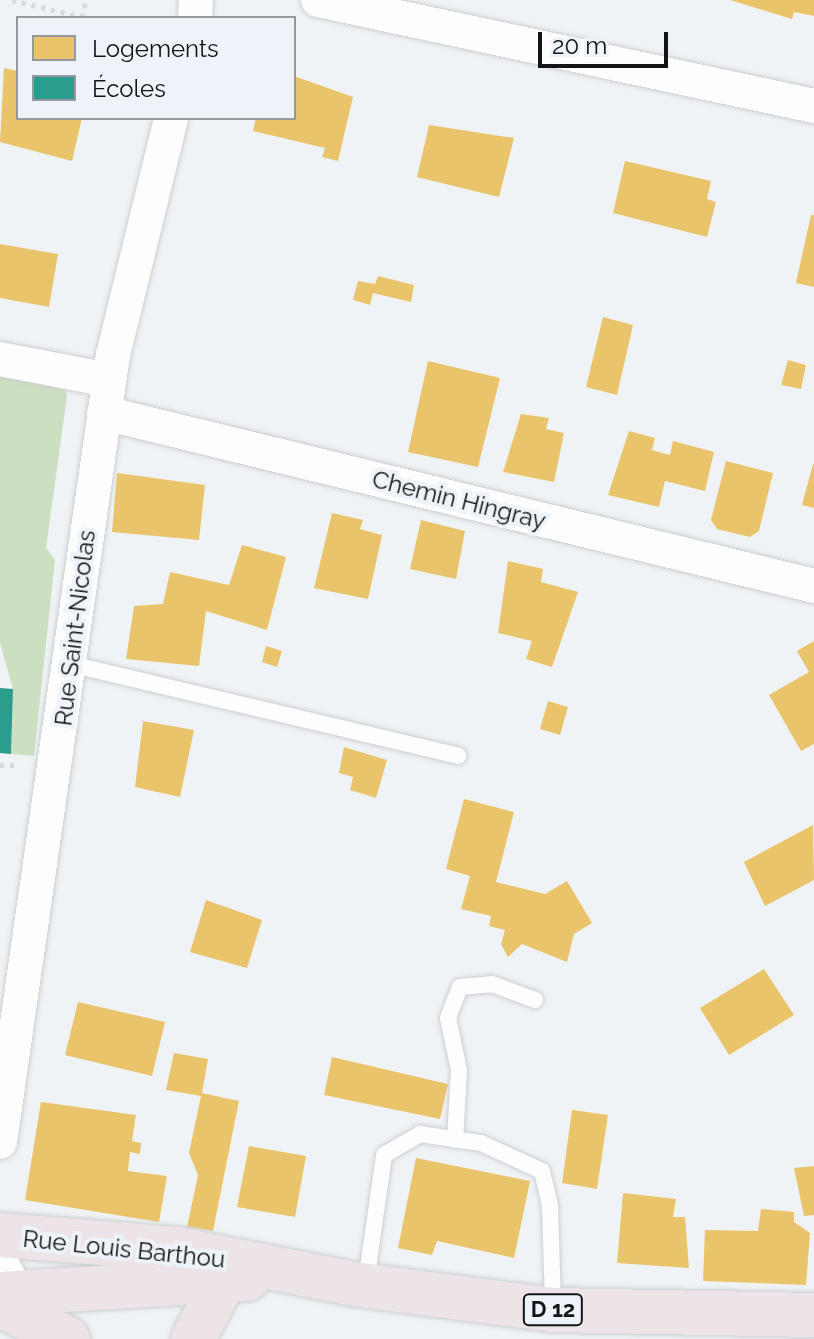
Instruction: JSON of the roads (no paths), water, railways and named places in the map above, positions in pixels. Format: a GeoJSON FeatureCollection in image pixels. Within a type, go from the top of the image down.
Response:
{"type":"FeatureCollection","features":[{"type":"Feature","properties":{"kind":"main road","name":"Rue Louis Barthou"},"geometry":{"type":"LineString","coordinates":[[0,1235],[177,1249],[365,1285],[553,1310],[814,1315]]}},
{"type":"Feature","properties":{"kind":"main road","name":"Rue Louis Barthou"},"geometry":{"type":"LineString","coordinates":[[20,1302],[294,1273]]}},
{"type":"Feature","properties":{"kind":"main road","name":"Rue Louis Barthou"},"geometry":{"type":"LineString","coordinates":[[193,1339],[223,1282]]}},
{"type":"Feature","properties":{"kind":"street"},"geometry":{"type":"LineString","coordinates":[[318,0],[814,106]]}},
{"type":"Feature","properties":{"kind":"street","name":"Rue Saint-Nicolas"},"geometry":{"type":"LineString","coordinates":[[0,1142],[106,397],[171,120]]}},
{"type":"Feature","properties":{"kind":"street","name":"Chemin Hingray"},"geometry":{"type":"LineString","coordinates":[[0,359],[106,397],[814,586]]}},
{"type":"Feature","properties":{"kind":"lane"},"geometry":{"type":"LineString","coordinates":[[70,664],[458,756]]}},
{"type":"Feature","properties":{"kind":"lane"},"geometry":{"type":"LineString","coordinates":[[455,1140],[459,1070],[448,1018],[460,987],[492,984],[535,1000]]}},
{"type":"Feature","properties":{"kind":"lane"},"geometry":{"type":"LineString","coordinates":[[365,1285],[384,1155],[420,1134],[455,1140],[542,1171],[550,1205],[553,1310]]}}]}
